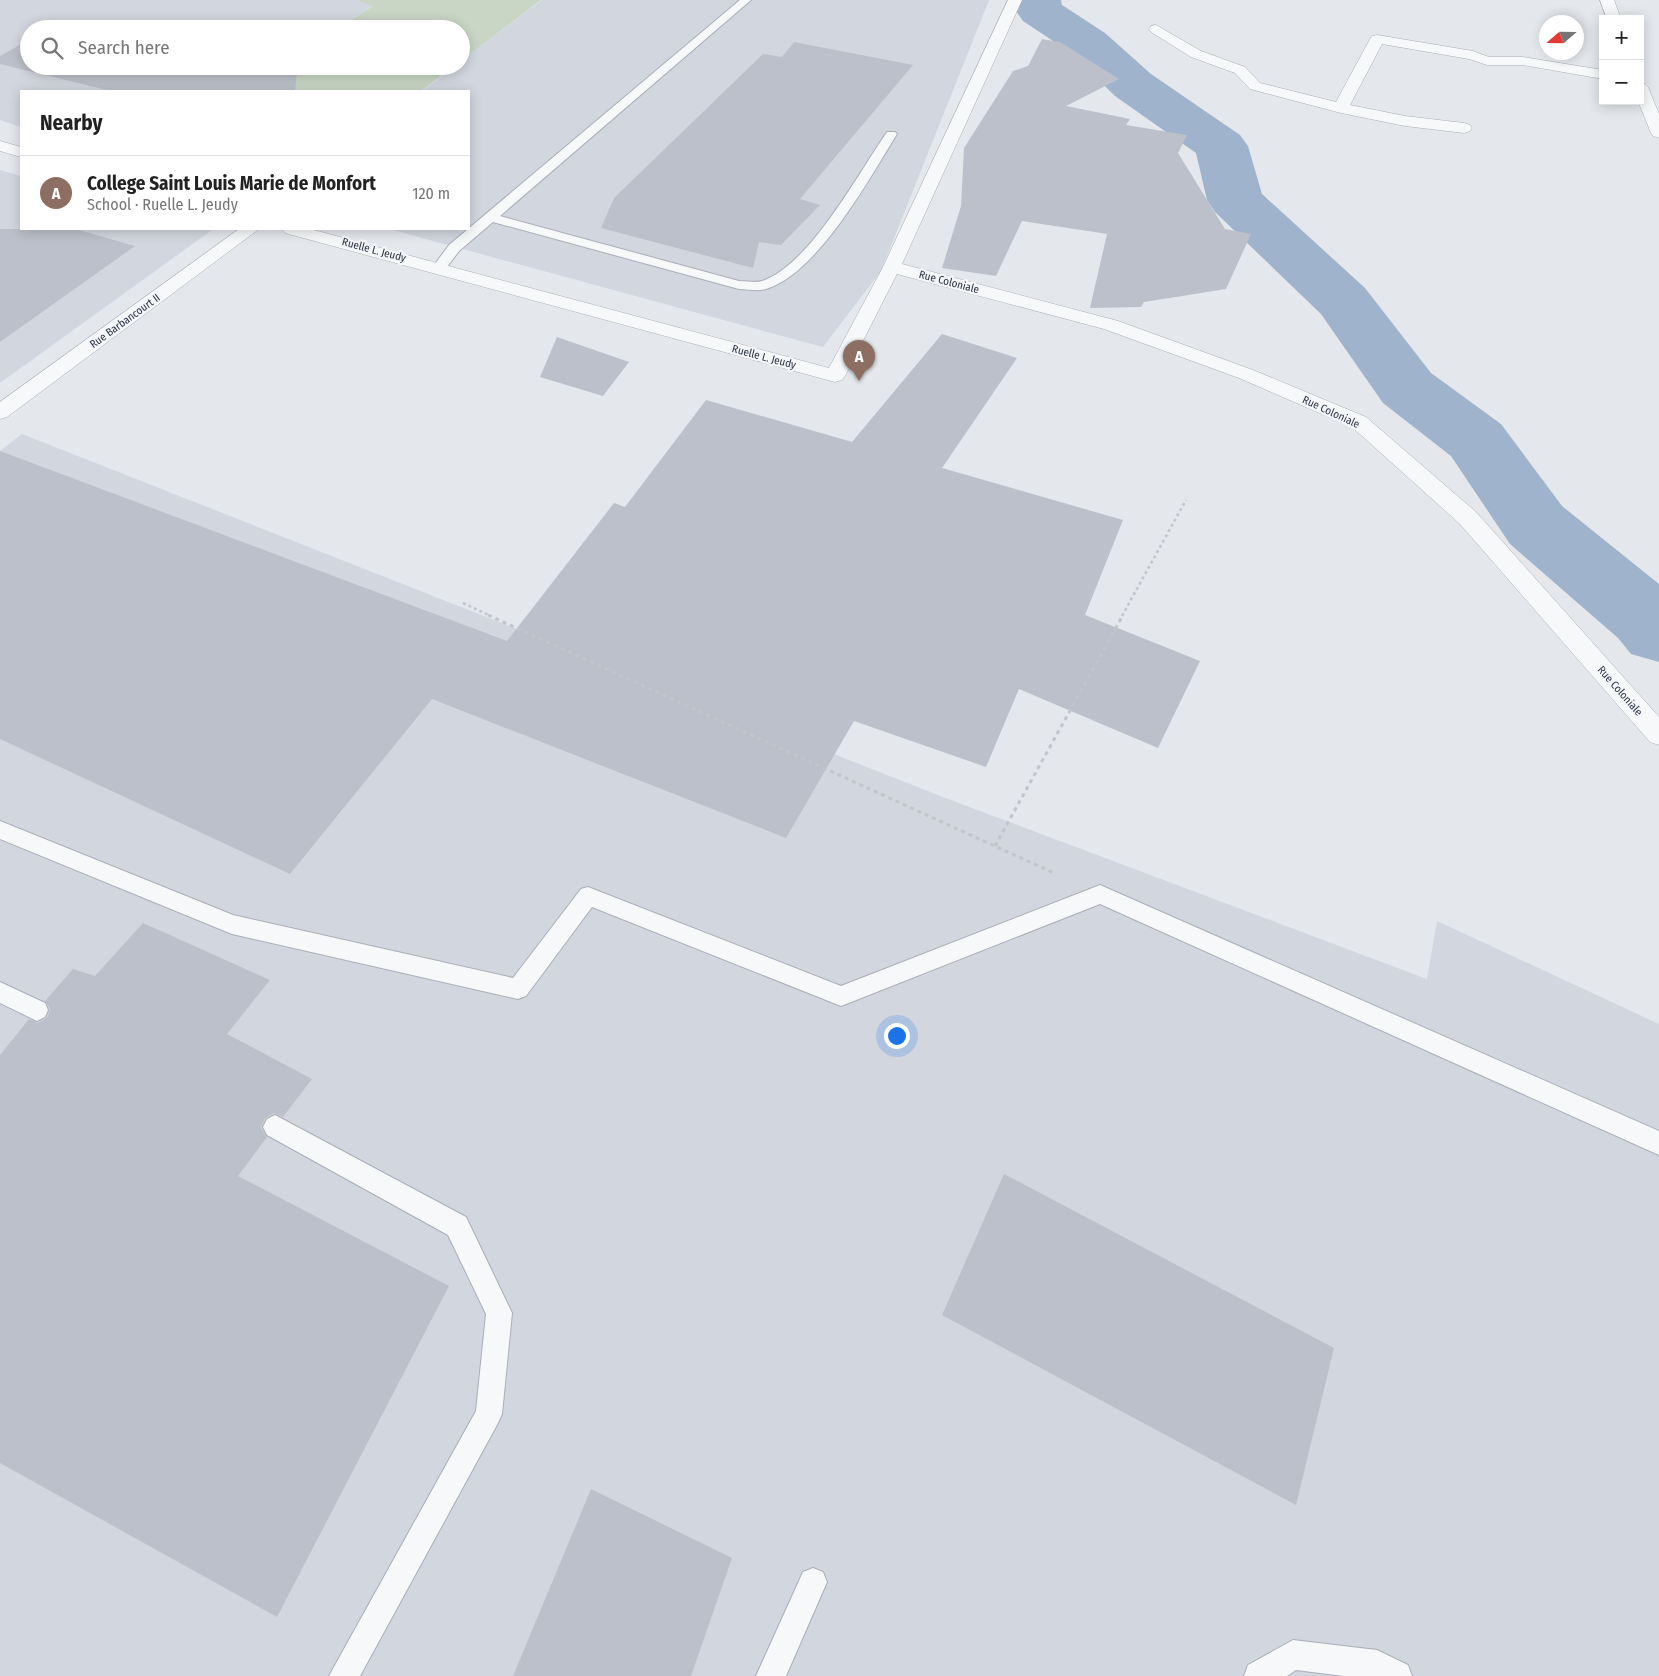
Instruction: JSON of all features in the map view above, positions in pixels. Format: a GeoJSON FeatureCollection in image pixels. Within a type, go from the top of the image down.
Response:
{"type":"FeatureCollection","features":[{"type":"Feature","properties":{"kind":"street","name":"Ruelle L. Jeudy"},"geometry":{"type":"LineString","coordinates":[[295,230],[835,376],[892,267],[1015,0]]}},
{"type":"Feature","properties":{"kind":"street"},"geometry":{"type":"LineString","coordinates":[[1607,0],[1613,15]]}},
{"type":"Feature","properties":{"kind":"street"},"geometry":{"type":"LineString","coordinates":[[1156,29],[1196,54],[1240,70],[1255,86],[1405,122],[1464,128]]}},
{"type":"Feature","properties":{"kind":"street"},"geometry":{"type":"LineString","coordinates":[[1341,108],[1377,39],[1473,55],[1487,61],[1523,61],[1599,73]]}},
{"type":"Feature","properties":{"kind":"street"},"geometry":{"type":"LineString","coordinates":[[1644,97],[1659,133]]}},
{"type":"Feature","properties":{"kind":"street"},"geometry":{"type":"LineString","coordinates":[[0,146],[20,152]]}},
{"type":"Feature","properties":{"kind":"street","name":"Rue Barbancourt II"},"geometry":{"type":"LineString","coordinates":[[0,412],[249,230]]}},
{"type":"Feature","properties":{"kind":"street","name":"Rue Coloniale"},"geometry":{"type":"LineString","coordinates":[[892,267],[1111,325],[1246,374],[1359,422],[1468,518],[1659,735]]}},
{"type":"Feature","properties":{"kind":"lane"},"geometry":{"type":"LineString","coordinates":[[439,268],[454,248],[746,0]]}},
{"type":"Feature","properties":{"kind":"lane"},"geometry":{"type":"LineString","coordinates":[[490,217],[739,285],[762,286],[781,278],[807,255],[849,202],[891,134]]}},
{"type":"Feature","properties":{"kind":"lane"},"geometry":{"type":"LineString","coordinates":[[0,830],[232,924],[518,989],[588,896],[841,996],[1100,894],[1659,1143]]}},
{"type":"Feature","properties":{"kind":"lane"},"geometry":{"type":"LineString","coordinates":[[0,992],[37,1010]]}},
{"type":"Feature","properties":{"kind":"lane"},"geometry":{"type":"LineString","coordinates":[[275,1127],[457,1226],[499,1313],[489,1414],[344,1676]]}},
{"type":"Feature","properties":{"kind":"lane"},"geometry":{"type":"LineString","coordinates":[[771,1676],[814,1582]]}},
{"type":"Feature","properties":{"kind":"lane"},"geometry":{"type":"LineString","coordinates":[[1259,1676],[1293,1655],[1377,1664],[1397,1676]]}},
{"type":"Feature","properties":{"kind":"path"},"geometry":{"type":"LineString","coordinates":[[995,846],[1186,500]]}},
{"type":"Feature","properties":{"kind":"path"},"geometry":{"type":"LineString","coordinates":[[463,604],[1100,894]]}},
{"type":"Feature","properties":{"kind":"shaded area"},"geometry":{"type":"Polygon","coordinates":[[[0,0],[357,0],[374,5],[351,20],[20,20],[20,75],[264,75],[240,90],[20,90],[20,127],[0,120],[0,0]]]}},
{"type":"Feature","properties":{"kind":"shaded area"},"geometry":{"type":"Polygon","coordinates":[[[542,0],[989,0],[881,271],[823,347],[393,230],[470,230],[470,90],[423,90],[443,75],[470,75],[470,54],[542,0]]]}},
{"type":"Feature","properties":{"kind":"shaded area"},"geometry":{"type":"Polygon","coordinates":[[[0,170],[20,176],[20,230],[212,230],[0,383],[0,170]]]}},
{"type":"Feature","properties":{"kind":"shaded area"},"geometry":{"type":"Polygon","coordinates":[[[22,434],[948,799],[1427,979],[1437,921],[1659,1024],[1659,1676],[0,1676],[0,451],[22,434]]]}},
{"type":"Feature","properties":{"kind":"green space"},"geometry":{"type":"Polygon","coordinates":[[[357,0],[541,0],[470,54],[470,20],[351,20],[373,6],[357,0]]]}},
{"type":"Feature","properties":{"kind":"green space"},"geometry":{"type":"Polygon","coordinates":[[[264,75],[442,75],[422,90],[240,90],[264,75]]]}},
{"type":"Feature","properties":{"kind":"building"},"geometry":{"type":"Polygon","coordinates":[[[1042,39],[1060,42],[1119,79],[1066,106],[1130,119],[1126,125],[1187,135],[1178,153],[1225,229],[1251,234],[1226,289],[1144,302],[1141,307],[1090,308],[1107,234],[1022,221],[996,276],[942,268],[961,206],[964,148],[1013,71],[1028,66],[1042,39]]]}},
{"type":"Feature","properties":{"kind":"building"},"geometry":{"type":"Polygon","coordinates":[[[794,42],[913,65],[800,199],[820,205],[781,245],[759,242],[753,268],[601,228],[614,198],[763,54],[782,57],[794,42]]]}},
{"type":"Feature","properties":{"kind":"building"},"geometry":{"type":"Polygon","coordinates":[[[20,45],[20,69],[0,64],[0,56],[20,45]]]}},
{"type":"Feature","properties":{"kind":"building"},"geometry":{"type":"Polygon","coordinates":[[[45,75],[297,75],[295,90],[107,90],[45,75]]]}},
{"type":"Feature","properties":{"kind":"building"},"geometry":{"type":"Polygon","coordinates":[[[0,229],[79,230],[135,246],[0,342],[0,229]]]}},
{"type":"Feature","properties":{"kind":"building"},"geometry":{"type":"Polygon","coordinates":[[[942,334],[1017,358],[942,468],[1123,520],[1085,615],[1200,661],[1158,748],[1019,689],[986,767],[854,721],[786,838],[432,699],[290,874],[0,739],[0,451],[507,641],[614,503],[625,507],[706,400],[852,442],[942,334]]]}},
{"type":"Feature","properties":{"kind":"building"},"geometry":{"type":"Polygon","coordinates":[[[557,337],[629,362],[603,396],[540,377],[557,337]]]}},
{"type":"Feature","properties":{"kind":"building"},"geometry":{"type":"Polygon","coordinates":[[[143,923],[270,980],[227,1034],[312,1079],[283,1117],[274,1113],[265,1118],[261,1128],[267,1137],[238,1176],[449,1286],[277,1617],[0,1463],[0,1055],[29,1019],[38,1023],[47,1018],[50,1009],[45,1001],[73,969],[95,976],[143,923]]]}},
{"type":"Feature","properties":{"kind":"building"},"geometry":{"type":"Polygon","coordinates":[[[1004,1174],[1334,1348],[1296,1505],[942,1315],[1004,1174]]]}},
{"type":"Feature","properties":{"kind":"building"},"geometry":{"type":"Polygon","coordinates":[[[591,1489],[732,1558],[691,1676],[513,1676],[591,1489]]]}},
{"type":"Feature","properties":{"kind":"waterway"},"geometry":{"type":"LineString","coordinates":[[1038,0],[1039,11],[1088,43],[1133,85],[1221,146],[1235,200],[1343,301],[1407,388],[1476,440],[1536,525],[1646,617],[1659,632]]}},
{"type":"Feature","properties":{"kind":"place","name":"College Saint Louis Marie de Monfort"},"geometry":{"type":"Point","coordinates":[859,381]}}]}
